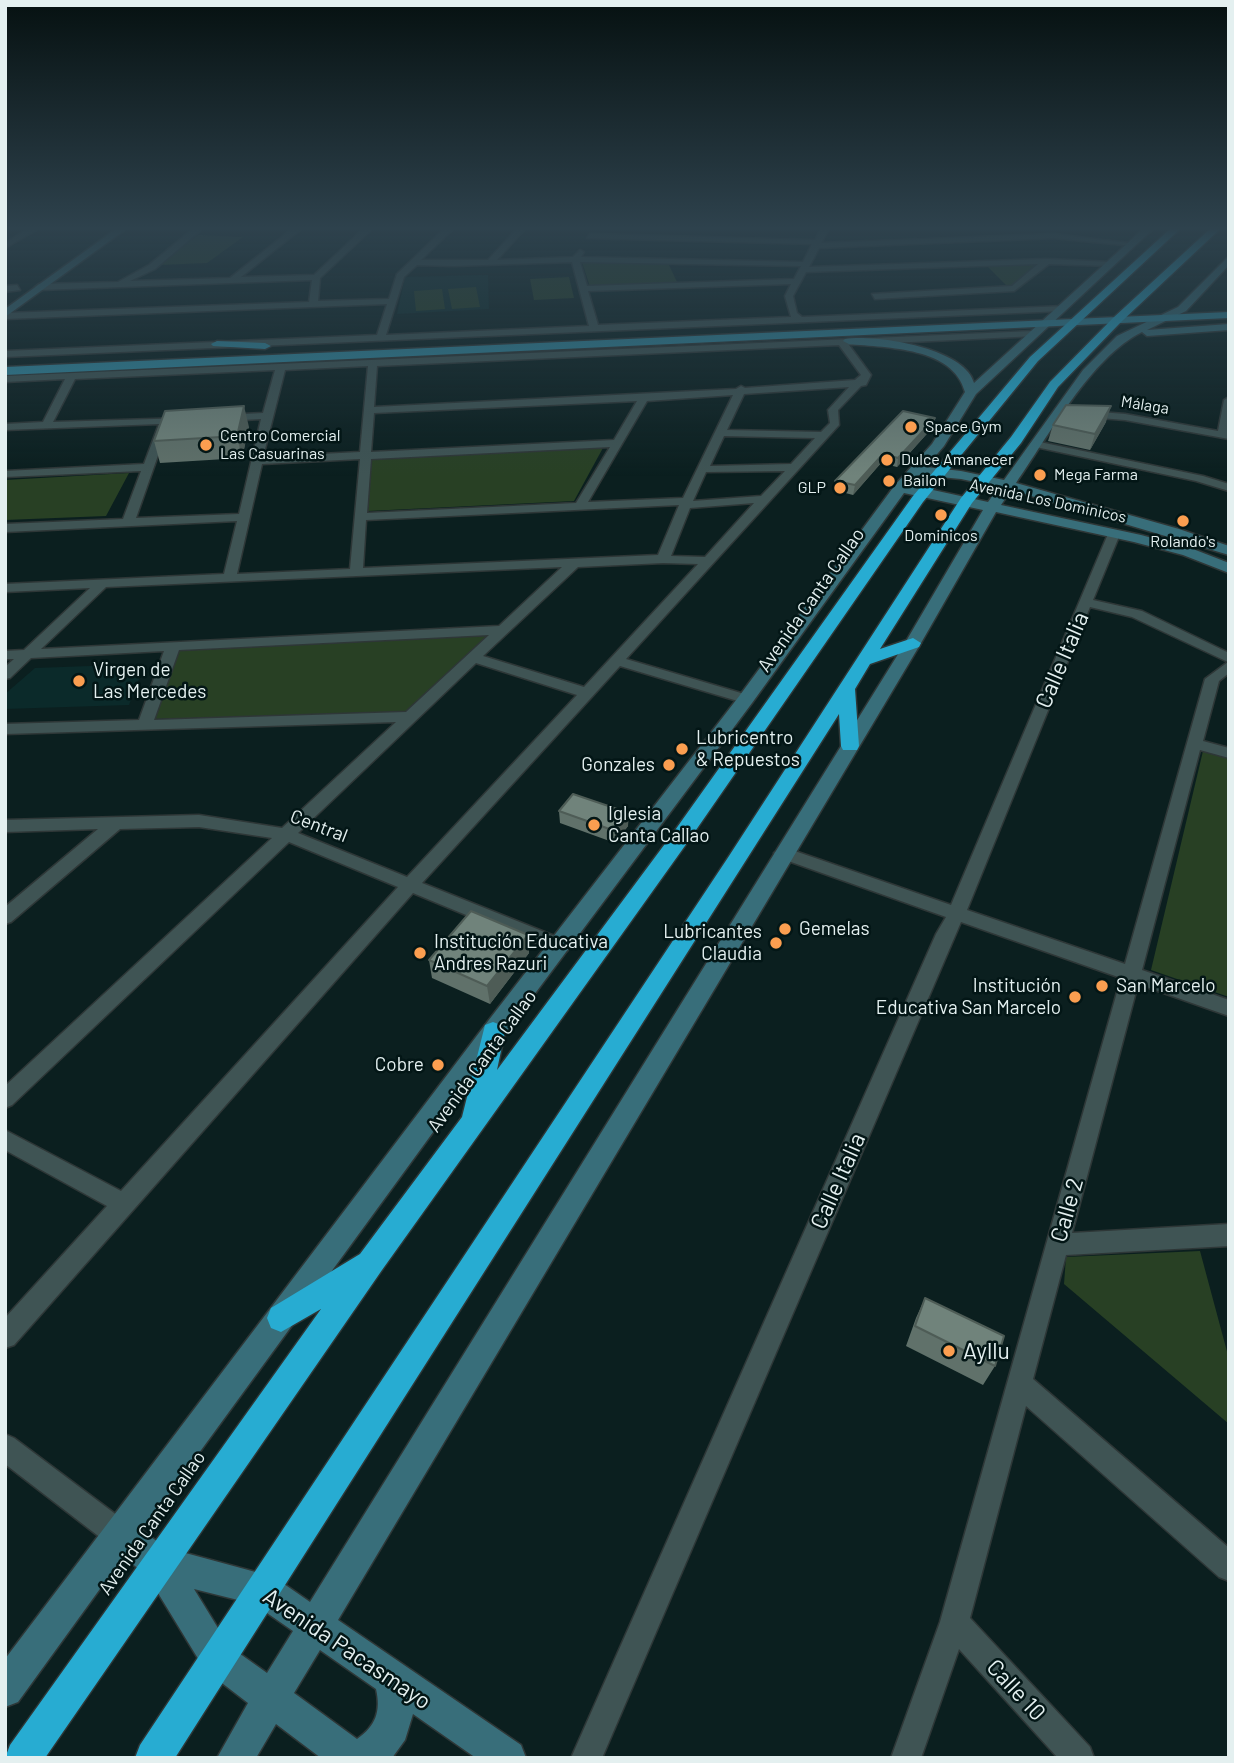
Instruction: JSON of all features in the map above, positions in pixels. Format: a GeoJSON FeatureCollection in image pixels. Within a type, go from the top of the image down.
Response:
{"type":"FeatureCollection","features":[{"type":"Feature","properties":{"kind":"highway","name":"Avenida Canta Callao"},"geometry":{"type":"LineString","coordinates":[[23,1758],[372,1261],[472,1126],[920,481],[940,471],[1034,359],[1086,311]]}},
{"type":"Feature","properties":{"kind":"highway"},"geometry":{"type":"LineString","coordinates":[[153,1758],[966,501],[1016,440],[1054,385],[1127,312]]}},
{"type":"Feature","properties":{"kind":"highway"},"geometry":{"type":"LineString","coordinates":[[863,661],[913,643]]}},
{"type":"Feature","properties":{"kind":"highway"},"geometry":{"type":"LineString","coordinates":[[846,688],[850,746]]}},
{"type":"Feature","properties":{"kind":"highway"},"geometry":{"type":"LineString","coordinates":[[472,1126],[493,1032]]}},
{"type":"Feature","properties":{"kind":"highway"},"geometry":{"type":"LineString","coordinates":[[281,1318],[372,1261]]}},
{"type":"Feature","properties":{"kind":"main road","name":"Avenida Canta Callao"},"geometry":{"type":"LineString","coordinates":[[5,1689],[493,1032],[746,699],[900,488],[920,481],[937,446],[971,392],[1058,311]]}},
{"type":"Feature","properties":{"kind":"main road"},"geometry":{"type":"LineString","coordinates":[[1079,318],[1140,311]]}},
{"type":"Feature","properties":{"kind":"main road"},"geometry":{"type":"LineString","coordinates":[[235,1758],[913,643],[992,507],[1087,372],[1121,338],[1178,311]]}},
{"type":"Feature","properties":{"kind":"main road"},"geometry":{"type":"LineString","coordinates":[[937,313],[984,318]]}},
{"type":"Feature","properties":{"kind":"main road"},"geometry":{"type":"LineString","coordinates":[[5,371],[657,333],[1054,315],[1117,320],[1229,314]]}},
{"type":"Feature","properties":{"kind":"main road"},"geometry":{"type":"LineString","coordinates":[[5,363],[309,349],[1006,330],[1054,315]]}},
{"type":"Feature","properties":{"kind":"main road"},"geometry":{"type":"LineString","coordinates":[[657,333],[699,324]]}},
{"type":"Feature","properties":{"kind":"main road"},"geometry":{"type":"LineString","coordinates":[[1121,338],[1162,331],[1229,327]]}},
{"type":"Feature","properties":{"kind":"main road"},"geometry":{"type":"LineString","coordinates":[[635,350],[700,339]]}},
{"type":"Feature","properties":{"kind":"main road"},"geometry":{"type":"LineString","coordinates":[[845,341],[903,348],[941,357],[964,372],[971,381],[971,392]]}},
{"type":"Feature","properties":{"kind":"main road"},"geometry":{"type":"LineString","coordinates":[[217,344],[309,349]]}},
{"type":"Feature","properties":{"kind":"main road"},"geometry":{"type":"LineString","coordinates":[[185,362],[281,365]]}},
{"type":"Feature","properties":{"kind":"main road","name":"Avenida Los Dominicos"},"geometry":{"type":"LineString","coordinates":[[900,488],[940,471],[1006,486],[1229,573]]}},
{"type":"Feature","properties":{"kind":"main road","name":"Avenida Los Dominicos"},"geometry":{"type":"LineString","coordinates":[[920,481],[966,501],[992,507],[1106,526],[1146,523],[1188,530],[1229,545]]}},
{"type":"Feature","properties":{"kind":"main road","name":"Avenida Los Dominicos"},"geometry":{"type":"LineString","coordinates":[[1146,523],[1229,552]]}},
{"type":"Feature","properties":{"kind":"main road","name":"Avenida Los Dominicos"},"geometry":{"type":"LineString","coordinates":[[1147,541],[1188,552],[1229,568]]}},
{"type":"Feature","properties":{"kind":"main road"},"geometry":{"type":"LineString","coordinates":[[120,1535],[159,1563],[217,1658],[354,1758],[378,1748],[395,1721],[398,1706],[391,1679]]}},
{"type":"Feature","properties":{"kind":"main road","name":"Avenida Pacasmayo"},"geometry":{"type":"LineString","coordinates":[[159,1563],[262,1589],[508,1758]]}},
{"type":"Feature","properties":{"kind":"street"},"geometry":{"type":"LineString","coordinates":[[5,315],[109,311]]}},
{"type":"Feature","properties":{"kind":"street"},"geometry":{"type":"LineString","coordinates":[[381,336],[389,311]]}},
{"type":"Feature","properties":{"kind":"street"},"geometry":{"type":"LineString","coordinates":[[589,311],[594,328]]}},
{"type":"Feature","properties":{"kind":"street"},"geometry":{"type":"LineString","coordinates":[[792,311],[800,319]]}},
{"type":"Feature","properties":{"kind":"street"},"geometry":{"type":"LineString","coordinates":[[890,311],[894,315]]}},
{"type":"Feature","properties":{"kind":"street"},"geometry":{"type":"LineString","coordinates":[[5,354],[937,313],[1054,315]]}},
{"type":"Feature","properties":{"kind":"street"},"geometry":{"type":"LineString","coordinates":[[5,379],[845,341],[1006,330],[1033,334]]}},
{"type":"Feature","properties":{"kind":"street"},"geometry":{"type":"LineString","coordinates":[[5,1336],[410,885],[835,424],[833,410],[862,383],[865,372],[845,341]]}},
{"type":"Feature","properties":{"kind":"street"},"geometry":{"type":"LineString","coordinates":[[356,573],[373,361]]}},
{"type":"Feature","properties":{"kind":"street"},"geometry":{"type":"LineString","coordinates":[[230,578],[281,365]]}},
{"type":"Feature","properties":{"kind":"street"},"geometry":{"type":"LineString","coordinates":[[46,426],[72,375]]}},
{"type":"Feature","properties":{"kind":"street"},"geometry":{"type":"LineString","coordinates":[[369,410],[644,398],[741,389],[862,383]]}},
{"type":"Feature","properties":{"kind":"street"},"geometry":{"type":"LineString","coordinates":[[663,559],[741,389]]}},
{"type":"Feature","properties":{"kind":"street"},"geometry":{"type":"LineString","coordinates":[[580,506],[644,398]]}},
{"type":"Feature","properties":{"kind":"street"},"geometry":{"type":"LineString","coordinates":[[1226,435],[1229,400]]}},
{"type":"Feature","properties":{"kind":"street","name":"Málaga"},"geometry":{"type":"LineString","coordinates":[[1056,415],[1125,417],[1226,435]]}},
{"type":"Feature","properties":{"kind":"street"},"geometry":{"type":"LineString","coordinates":[[216,418],[267,416]]}},
{"type":"Feature","properties":{"kind":"street"},"geometry":{"type":"LineString","coordinates":[[5,427],[190,419]]}},
{"type":"Feature","properties":{"kind":"street"},"geometry":{"type":"LineString","coordinates":[[128,523],[165,421]]}},
{"type":"Feature","properties":{"kind":"street"},"geometry":{"type":"LineString","coordinates":[[721,433],[824,435]]}},
{"type":"Feature","properties":{"kind":"street"},"geometry":{"type":"LineString","coordinates":[[256,461],[617,443]]}},
{"type":"Feature","properties":{"kind":"street"},"geometry":{"type":"LineString","coordinates":[[1035,444],[1199,478],[1229,488]]}},
{"type":"Feature","properties":{"kind":"street"},"geometry":{"type":"LineString","coordinates":[[5,474],[148,467]]}},
{"type":"Feature","properties":{"kind":"street"},"geometry":{"type":"LineString","coordinates":[[705,469],[794,467]]}},
{"type":"Feature","properties":{"kind":"street"},"geometry":{"type":"LineString","coordinates":[[360,517],[767,499]]}},
{"type":"Feature","properties":{"kind":"street"},"geometry":{"type":"LineString","coordinates":[[5,528],[244,517]]}},
{"type":"Feature","properties":{"kind":"street","name":"Calle Italia"},"geometry":{"type":"LineString","coordinates":[[586,1758],[956,915],[1086,602],[1106,526]]}},
{"type":"Feature","properties":{"kind":"street"},"geometry":{"type":"LineString","coordinates":[[5,587],[663,559],[709,561]]}},
{"type":"Feature","properties":{"kind":"street"},"geometry":{"type":"LineString","coordinates":[[5,1099],[575,563]]}},
{"type":"Feature","properties":{"kind":"street"},"geometry":{"type":"LineString","coordinates":[[5,675],[103,583]]}},
{"type":"Feature","properties":{"kind":"street","name":"Calle Italia"},"geometry":{"type":"LineString","coordinates":[[1086,602],[1137,614],[1229,658]]}},
{"type":"Feature","properties":{"kind":"street"},"geometry":{"type":"LineString","coordinates":[[5,655],[504,630]]}},
{"type":"Feature","properties":{"kind":"street"},"geometry":{"type":"LineString","coordinates":[[145,724],[173,647]]}},
{"type":"Feature","properties":{"kind":"street"},"geometry":{"type":"LineString","coordinates":[[474,658],[587,693]]}},
{"type":"Feature","properties":{"kind":"street"},"geometry":{"type":"LineString","coordinates":[[618,662],[746,699]]}},
{"type":"Feature","properties":{"kind":"street","name":"Calle 2"},"geometry":{"type":"LineString","coordinates":[[906,1758],[954,1622],[1213,679],[1229,666]]}},
{"type":"Feature","properties":{"kind":"street"},"geometry":{"type":"LineString","coordinates":[[5,729],[410,718]]}},
{"type":"Feature","properties":{"kind":"street"},"geometry":{"type":"LineString","coordinates":[[1195,744],[1229,753]]}},
{"type":"Feature","properties":{"kind":"street","name":"Central"},"geometry":{"type":"LineString","coordinates":[[5,826],[199,821],[285,834],[560,946]]}},
{"type":"Feature","properties":{"kind":"street"},"geometry":{"type":"LineString","coordinates":[[5,917],[116,823]]}},
{"type":"Feature","properties":{"kind":"street"},"geometry":{"type":"LineString","coordinates":[[783,853],[1229,1008]]}},
{"type":"Feature","properties":{"kind":"street"},"geometry":{"type":"LineString","coordinates":[[5,1139],[124,1204]]}},
{"type":"Feature","properties":{"kind":"street"},"geometry":{"type":"LineString","coordinates":[[1057,1245],[1229,1236]]}},
{"type":"Feature","properties":{"kind":"street"},"geometry":{"type":"LineString","coordinates":[[1019,1383],[1229,1567]]}},
{"type":"Feature","properties":{"kind":"street"},"geometry":{"type":"LineString","coordinates":[[5,1447],[120,1535]]}},
{"type":"Feature","properties":{"kind":"street","name":"Calle 10"},"geometry":{"type":"LineString","coordinates":[[954,1622],[1079,1758]]}},
{"type":"Feature","properties":{"kind":"shaded area"},"geometry":{"type":"Polygon","coordinates":[[[398,311],[447,311],[397,314],[398,311]]]}},
{"type":"Feature","properties":{"kind":"shaded area","name":"Virgen de Las Mercedes"},"geometry":{"type":"Polygon","coordinates":[[[145,664],[129,705],[5,709],[5,694],[35,668],[145,664]]]}},
{"type":"Feature","properties":{"kind":"green space"},"geometry":{"type":"Polygon","coordinates":[[[604,446],[574,501],[368,511],[370,458],[604,446]]]}},
{"type":"Feature","properties":{"kind":"green space"},"geometry":{"type":"Polygon","coordinates":[[[129,473],[106,516],[5,520],[5,480],[129,473]]]}},
{"type":"Feature","properties":{"kind":"green space"},"geometry":{"type":"Polygon","coordinates":[[[490,635],[405,712],[154,719],[178,651],[490,635]]]}},
{"type":"Feature","properties":{"kind":"green space"},"geometry":{"type":"Polygon","coordinates":[[[1203,751],[1229,759],[1229,997],[1151,970],[1203,751]]]}},
{"type":"Feature","properties":{"kind":"green space"},"geometry":{"type":"Polygon","coordinates":[[[1200,1251],[1229,1359],[1229,1424],[1064,1284],[1066,1257],[1200,1251]]]}},
{"type":"Feature","properties":{"kind":"building"},"geometry":{"type":"Polygon","coordinates":[[[1066,405],[1111,406],[1095,434],[1053,425],[1066,405]]]}},
{"type":"Feature","properties":{"kind":"building"},"geometry":{"type":"Polygon","coordinates":[[[244,406],[237,436],[154,441],[165,411],[244,406]]]}},
{"type":"Feature","properties":{"kind":"building"},"geometry":{"type":"Polygon","coordinates":[[[903,411],[935,418],[898,458],[883,454],[855,485],[835,481],[903,411]]]}},
{"type":"Feature","properties":{"kind":"building"},"geometry":{"type":"Polygon","coordinates":[[[573,794],[629,813],[615,831],[559,811],[573,794]]]}},
{"type":"Feature","properties":{"kind":"building"},"geometry":{"type":"Polygon","coordinates":[[[471,911],[528,935],[487,986],[429,960],[471,911]]]}},
{"type":"Feature","properties":{"kind":"building"},"geometry":{"type":"Polygon","coordinates":[[[925,1298],[1004,1336],[995,1366],[915,1326],[925,1298]]]}},
{"type":"Feature","properties":{"kind":"place","name":"Space Gym"},"geometry":{"type":"Point","coordinates":[911,427]}},
{"type":"Feature","properties":{"kind":"place","name":"Centro Comercial Las Casuarinas"},"geometry":{"type":"Point","coordinates":[206,445]}},
{"type":"Feature","properties":{"kind":"place","name":"Dulce Amanecer"},"geometry":{"type":"Point","coordinates":[887,460]}},
{"type":"Feature","properties":{"kind":"place","name":"Mega Farma"},"geometry":{"type":"Point","coordinates":[1040,475]}},
{"type":"Feature","properties":{"kind":"place","name":"Bailon"},"geometry":{"type":"Point","coordinates":[889,481]}},
{"type":"Feature","properties":{"kind":"place","name":"GLP"},"geometry":{"type":"Point","coordinates":[840,488]}},
{"type":"Feature","properties":{"kind":"place","name":"Dominicos"},"geometry":{"type":"Point","coordinates":[941,515]}},
{"type":"Feature","properties":{"kind":"place","name":"Rolando's"},"geometry":{"type":"Point","coordinates":[1183,521]}},
{"type":"Feature","properties":{"kind":"place","name":"Virgen de Las Mercedes"},"geometry":{"type":"Point","coordinates":[79,681]}},
{"type":"Feature","properties":{"kind":"place","name":"Lubricentro & Repuestos"},"geometry":{"type":"Point","coordinates":[682,749]}},
{"type":"Feature","properties":{"kind":"place","name":"Gonzales"},"geometry":{"type":"Point","coordinates":[669,765]}},
{"type":"Feature","properties":{"kind":"place","name":"Iglesia Canta Callao"},"geometry":{"type":"Point","coordinates":[594,825]}},
{"type":"Feature","properties":{"kind":"place","name":"Gemelas"},"geometry":{"type":"Point","coordinates":[785,929]}},
{"type":"Feature","properties":{"kind":"place","name":"Lubricantes Claudia"},"geometry":{"type":"Point","coordinates":[776,943]}},
{"type":"Feature","properties":{"kind":"place","name":"Institución Educativa Andres Razuri"},"geometry":{"type":"Point","coordinates":[420,953]}},
{"type":"Feature","properties":{"kind":"place","name":"San Marcelo"},"geometry":{"type":"Point","coordinates":[1102,986]}},
{"type":"Feature","properties":{"kind":"place","name":"Institución Educativa San Marcelo"},"geometry":{"type":"Point","coordinates":[1075,997]}},
{"type":"Feature","properties":{"kind":"place","name":"Cobre"},"geometry":{"type":"Point","coordinates":[438,1065]}},
{"type":"Feature","properties":{"kind":"place","name":"Ayllu"},"geometry":{"type":"Point","coordinates":[949,1351]}}]}
